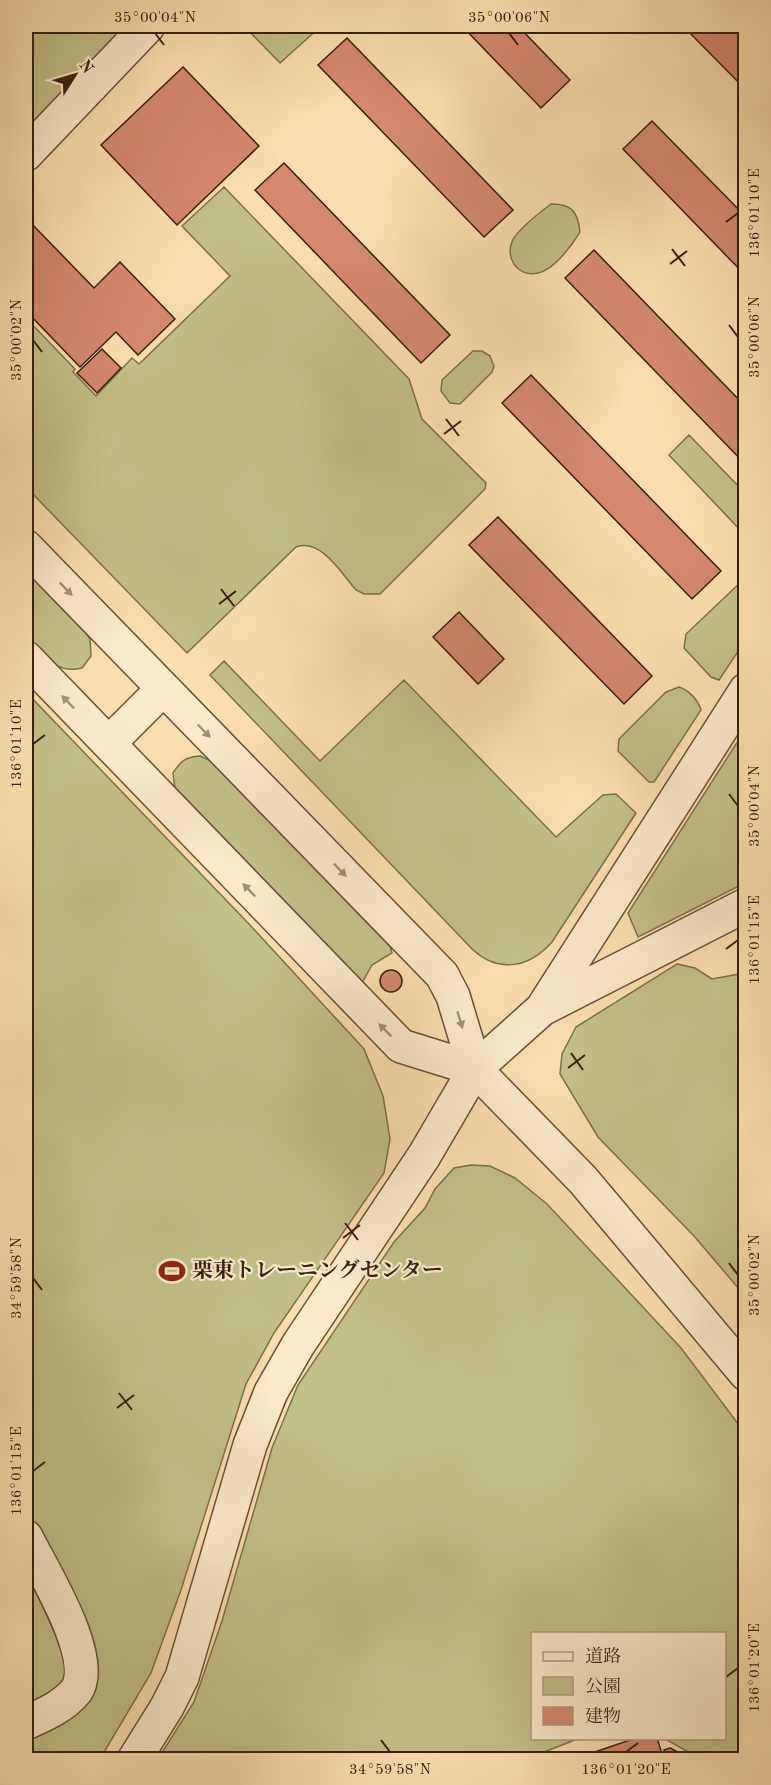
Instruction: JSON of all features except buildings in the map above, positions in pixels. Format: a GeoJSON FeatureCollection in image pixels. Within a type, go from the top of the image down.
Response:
{"type":"FeatureCollection","features":[{"type":"Feature","properties":{"kind":"street"},"geometry":{"type":"LineString","coordinates":[[26,154],[148,26]]}},
{"type":"Feature","properties":{"kind":"street"},"geometry":{"type":"LineString","coordinates":[[29,553],[442,975],[453,996],[475,1069],[583,1180],[746,1374]]}},
{"type":"Feature","properties":{"kind":"street"},"geometry":{"type":"LineString","coordinates":[[26,658],[400,1046],[475,1069]]}},
{"type":"Feature","properties":{"kind":"street"},"geometry":{"type":"LineString","coordinates":[[109,743],[163,689]]}},
{"type":"Feature","properties":{"kind":"street"},"geometry":{"type":"LineString","coordinates":[[134,1760],[167,1707],[182,1677],[250,1445],[271,1392],[298,1345],[424,1156],[475,1069],[542,1008],[746,690]]}},
{"type":"Feature","properties":{"kind":"street"},"geometry":{"type":"LineString","coordinates":[[542,1008],[746,905]]}},
{"type":"Feature","properties":{"kind":"street"},"geometry":{"type":"LineString","coordinates":[[26,1537],[69,1624],[81,1655],[83,1672],[77,1689],[63,1704],[26,1723]]}},
{"type":"Feature","properties":{"kind":"path"},"geometry":{"type":"LineString","coordinates":[[26,1630],[32,1643],[32,1665],[26,1676]]}},
{"type":"Feature","properties":{"kind":"green space"},"geometry":{"type":"Polygon","coordinates":[[[26,26],[125,26],[26,130],[26,26]]]}},
{"type":"Feature","properties":{"kind":"green space"},"geometry":{"type":"Polygon","coordinates":[[[244,26],[321,26],[280,63],[244,26]]]}},
{"type":"Feature","properties":{"kind":"green space"},"geometry":{"type":"Polygon","coordinates":[[[224,187],[409,379],[422,419],[486,483],[485,489],[380,594],[364,594],[356,590],[322,552],[305,546],[296,547],[187,653],[26,487],[26,318],[75,369],[73,372],[96,396],[132,358],[139,364],[230,276],[182,226],[224,187]]]}},
{"type":"Feature","properties":{"kind":"green space"},"geometry":{"type":"Polygon","coordinates":[[[551,204],[564,205],[572,210],[580,232],[567,250],[550,267],[538,273],[524,272],[518,269],[511,258],[511,245],[521,229],[551,204]]]}},
{"type":"Feature","properties":{"kind":"green space"},"geometry":{"type":"Polygon","coordinates":[[[473,351],[482,351],[490,356],[494,366],[492,372],[460,404],[450,403],[441,391],[442,380],[473,351]]]}},
{"type":"Feature","properties":{"kind":"green space"},"geometry":{"type":"Polygon","coordinates":[[[689,435],[745,493],[745,535],[669,455],[689,435]]]}},
{"type":"Feature","properties":{"kind":"green space"},"geometry":{"type":"Polygon","coordinates":[[[26,571],[90,639],[91,656],[82,668],[57,666],[44,656],[26,636],[26,571]]]}},
{"type":"Feature","properties":{"kind":"green space"},"geometry":{"type":"Polygon","coordinates":[[[742,581],[745,581],[745,641],[719,680],[711,677],[684,648],[686,634],[742,581]]]}},
{"type":"Feature","properties":{"kind":"green space"},"geometry":{"type":"Polygon","coordinates":[[[224,661],[320,761],[404,680],[556,837],[603,795],[616,794],[636,813],[552,942],[543,951],[524,962],[514,964],[504,965],[483,958],[210,675],[224,661]]]}},
{"type":"Feature","properties":{"kind":"green space"},"geometry":{"type":"Polygon","coordinates":[[[679,687],[693,696],[701,710],[654,782],[649,782],[618,751],[619,739],[666,692],[679,687]]]}},
{"type":"Feature","properties":{"kind":"green space","name":"栗東トレーニングセンター"},"geometry":{"type":"Polygon","coordinates":[[[26,692],[250,925],[364,1049],[383,1096],[390,1139],[384,1173],[274,1333],[246,1384],[181,1590],[151,1673],[100,1759],[26,1759],[26,692]]]}},
{"type":"Feature","properties":{"kind":"green space"},"geometry":{"type":"Polygon","coordinates":[[[745,730],[745,883],[638,937],[628,913],[745,730]]]}},
{"type":"Feature","properties":{"kind":"green space"},"geometry":{"type":"Polygon","coordinates":[[[200,756],[211,761],[390,946],[392,953],[372,965],[362,983],[175,789],[173,773],[176,769],[187,759],[200,756]]]}},
{"type":"Feature","properties":{"kind":"green space"},"geometry":{"type":"Polygon","coordinates":[[[677,964],[695,968],[712,979],[745,973],[745,1296],[694,1236],[598,1137],[560,1074],[562,1054],[576,1027],[677,964]]]}},
{"type":"Feature","properties":{"kind":"green space"},"geometry":{"type":"Polygon","coordinates":[[[471,1165],[490,1166],[515,1178],[547,1204],[681,1348],[745,1433],[745,1759],[701,1759],[667,1740],[726,1740],[726,1632],[531,1632],[531,1740],[574,1740],[527,1759],[158,1759],[194,1702],[222,1621],[272,1448],[298,1385],[394,1242],[425,1208],[435,1189],[454,1168],[471,1165]]]}},
{"type":"Feature","properties":{"kind":"place","name":"栗東トレーニングセンター"},"geometry":{"type":"Point","coordinates":[172,1271]}}]}
